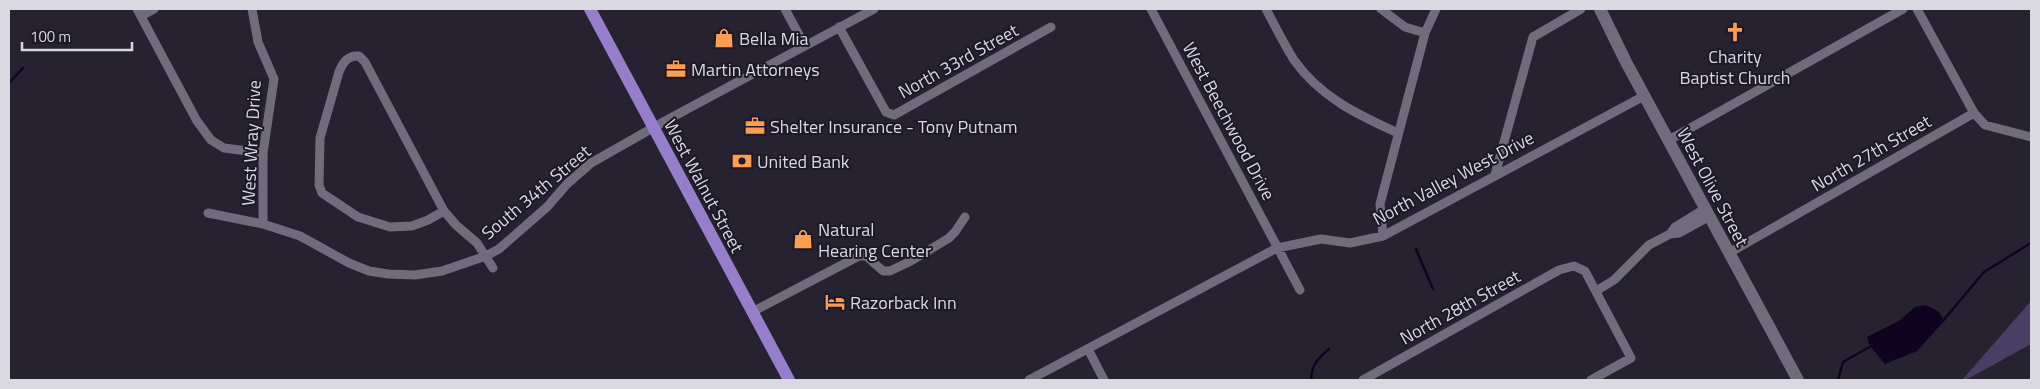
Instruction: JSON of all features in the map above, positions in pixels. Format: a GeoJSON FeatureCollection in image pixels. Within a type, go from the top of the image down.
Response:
{"type":"FeatureCollection","features":[{"type":"Feature","properties":{"kind":"main road","name":"West Walnut Street"},"geometry":{"type":"LineString","coordinates":[[590,9],[788,380]]}},
{"type":"Feature","properties":{"kind":"main road","name":"West Olive Street"},"geometry":{"type":"LineString","coordinates":[[1600,9],[1644,96],[1798,380]]}},
{"type":"Feature","properties":{"kind":"street"},"geometry":{"type":"LineString","coordinates":[[154,9],[139,12],[197,121],[211,140],[224,148],[263,153]]}},
{"type":"Feature","properties":{"kind":"street","name":"West Wray Drive"},"geometry":{"type":"LineString","coordinates":[[252,9],[258,42],[274,79],[263,153],[263,224]]}},
{"type":"Feature","properties":{"kind":"street"},"geometry":{"type":"LineString","coordinates":[[785,9],[805,46]]}},
{"type":"Feature","properties":{"kind":"street","name":"South 34th Street"},"geometry":{"type":"LineString","coordinates":[[208,213],[263,224],[300,236],[349,263],[369,271],[415,275],[442,271],[486,256],[499,249],[547,207],[567,184],[592,163],[874,9]]}},
{"type":"Feature","properties":{"kind":"street","name":"West Beechwood Drive"},"geometry":{"type":"LineString","coordinates":[[1151,9],[1300,290]]}},
{"type":"Feature","properties":{"kind":"street"},"geometry":{"type":"LineString","coordinates":[[1266,9],[1294,59],[1324,93],[1355,114],[1398,132]]}},
{"type":"Feature","properties":{"kind":"street"},"geometry":{"type":"LineString","coordinates":[[1381,9],[1405,27],[1425,33]]}},
{"type":"Feature","properties":{"kind":"street"},"geometry":{"type":"LineString","coordinates":[[1383,236],[1380,204],[1425,33],[1436,9]]}},
{"type":"Feature","properties":{"kind":"street"},"geometry":{"type":"LineString","coordinates":[[1495,175],[1533,37],[1581,9]]}},
{"type":"Feature","properties":{"kind":"street"},"geometry":{"type":"LineString","coordinates":[[1668,140],[1903,9]]}},
{"type":"Feature","properties":{"kind":"street"},"geometry":{"type":"LineString","coordinates":[[1917,9],[1974,113],[1985,125],[2031,137]]}},
{"type":"Feature","properties":{"kind":"street","name":"North 33rd Street"},"geometry":{"type":"LineString","coordinates":[[840,28],[886,112],[894,115],[1051,27]]}},
{"type":"Feature","properties":{"kind":"street"},"geometry":{"type":"LineString","coordinates":[[444,211],[412,226],[390,227],[358,217],[322,193],[319,185],[320,138],[339,72],[342,64],[350,57],[359,56],[365,62],[444,211],[456,225],[477,243],[492,268]]}},
{"type":"Feature","properties":{"kind":"street","name":"North Valley West Drive"},"geometry":{"type":"LineString","coordinates":[[1029,380],[1277,248],[1321,239],[1350,243],[1383,236],[1644,96]]}},
{"type":"Feature","properties":{"kind":"street","name":"North 27th Street"},"geometry":{"type":"LineString","coordinates":[[1729,253],[1974,113]]}},
{"type":"Feature","properties":{"kind":"street"},"geometry":{"type":"LineString","coordinates":[[1591,380],[1631,358],[1596,290],[1614,280],[1650,245],[1670,234],[1675,227],[1708,212]]}},
{"type":"Feature","properties":{"kind":"street"},"geometry":{"type":"LineString","coordinates":[[752,312],[859,256],[866,256],[876,267],[883,271],[900,267],[949,238],[965,217]]}},
{"type":"Feature","properties":{"kind":"street","name":"North 28th Street"},"geometry":{"type":"LineString","coordinates":[[1364,380],[1559,270],[1574,266],[1585,271],[1596,290]]}},
{"type":"Feature","properties":{"kind":"street"},"geometry":{"type":"LineString","coordinates":[[1088,349],[1104,380]]}},
{"type":"Feature","properties":{"kind":"shaded area"},"geometry":{"type":"Polygon","coordinates":[[[2031,301],[2031,344],[1966,380],[1962,380],[2031,301]]]}},
{"type":"Feature","properties":{"kind":"shaded area"},"geometry":{"type":"Polygon","coordinates":[[[1926,305],[1939,312],[1944,321],[1917,351],[1885,364],[1870,346],[1867,337],[1899,321],[1915,307],[1926,305]]]}},
{"type":"Feature","properties":{"kind":"waterway"},"geometry":{"type":"LineString","coordinates":[[9,83],[23,68]]}},
{"type":"Feature","properties":{"kind":"waterway"},"geometry":{"type":"LineString","coordinates":[[1942,322],[1984,272],[2031,243]]}},
{"type":"Feature","properties":{"kind":"waterway"},"geometry":{"type":"LineString","coordinates":[[1416,249],[1433,289]]}},
{"type":"Feature","properties":{"kind":"waterway"},"geometry":{"type":"LineString","coordinates":[[1838,380],[1843,362],[1873,345]]}},
{"type":"Feature","properties":{"kind":"waterway"},"geometry":{"type":"LineString","coordinates":[[1311,380],[1312,371],[1316,363],[1329,349]]}},
{"type":"Feature","properties":{"kind":"place","name":"Charity Baptist Church"},"geometry":{"type":"Point","coordinates":[1735,32]}},
{"type":"Feature","properties":{"kind":"place","name":"Bella Mia"},"geometry":{"type":"Point","coordinates":[724,38]}},
{"type":"Feature","properties":{"kind":"place","name":"Martin Attorneys"},"geometry":{"type":"Point","coordinates":[676,69]}},
{"type":"Feature","properties":{"kind":"place","name":"Shelter Insurance - Tony Putnam"},"geometry":{"type":"Point","coordinates":[755,126]}},
{"type":"Feature","properties":{"kind":"place","name":"United Bank"},"geometry":{"type":"Point","coordinates":[742,161]}},
{"type":"Feature","properties":{"kind":"place","name":"Natural Hearing Center"},"geometry":{"type":"Point","coordinates":[803,239]}},
{"type":"Feature","properties":{"kind":"place","name":"Razorback Inn"},"geometry":{"type":"Point","coordinates":[835,302]}}]}
